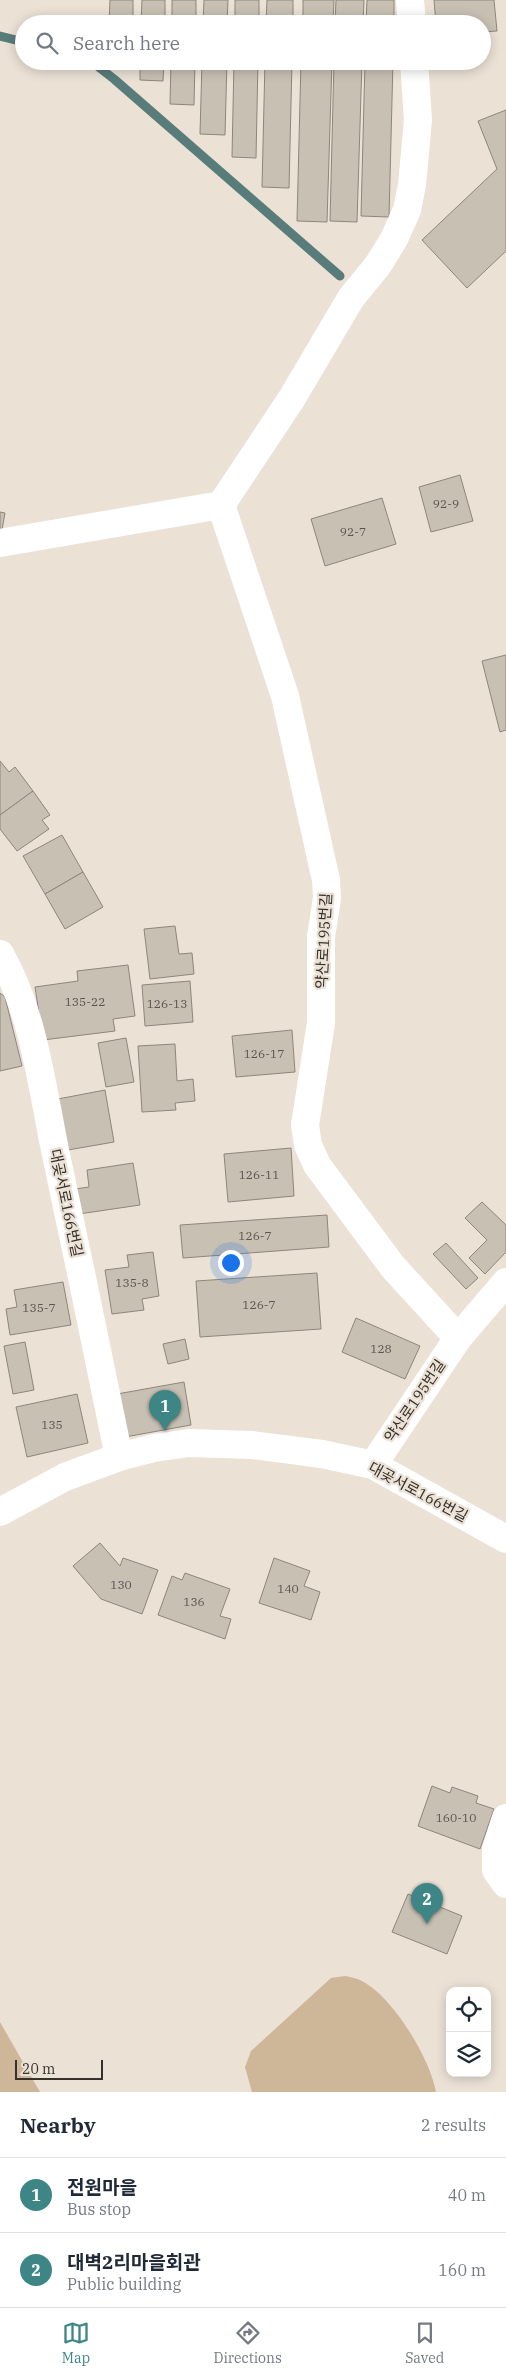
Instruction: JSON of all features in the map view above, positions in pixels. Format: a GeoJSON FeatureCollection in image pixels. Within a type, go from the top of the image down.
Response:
{"type":"FeatureCollection","features":[{"type":"Feature","properties":{"kind":"lane"},"geometry":{"type":"LineString","coordinates":[[410,0],[411,15]]}},
{"type":"Feature","properties":{"kind":"lane"},"geometry":{"type":"LineString","coordinates":[[0,543],[221,504],[292,398],[338,318],[378,265],[407,210],[412,185],[418,120],[415,70]]}},
{"type":"Feature","properties":{"kind":"lane","name":"약산로195번길"},"geometry":{"type":"LineString","coordinates":[[221,504],[285,696],[326,880],[327,898],[321,937],[321,1023],[305,1125],[308,1145],[317,1165],[393,1267],[458,1338]]}},
{"type":"Feature","properties":{"kind":"lane","name":"대곶서로166번길"},"geometry":{"type":"LineString","coordinates":[[0,954],[11,974],[26,1016],[119,1457]]}},
{"type":"Feature","properties":{"kind":"lane","name":"약산로195번길"},"geometry":{"type":"LineString","coordinates":[[373,1465],[458,1338],[506,1282]]}},
{"type":"Feature","properties":{"kind":"lane","name":"대곶서로166번길"},"geometry":{"type":"LineString","coordinates":[[0,1512],[65,1477],[119,1457],[172,1446],[219,1444],[289,1449],[373,1465],[506,1539]]}},
{"type":"Feature","properties":{"kind":"lane"},"geometry":{"type":"LineString","coordinates":[[506,1818],[496,1850],[496,1870],[506,1884]]}},
{"type":"Feature","properties":{"kind":"shaded area"},"geometry":{"type":"Polygon","coordinates":[[[345,1976],[358,1979],[372,1988],[397,2013],[426,2062],[436,2092],[252,2092],[245,2067],[251,2051],[331,1978],[345,1976]]]}},
{"type":"Feature","properties":{"kind":"shaded area"},"geometry":{"type":"Polygon","coordinates":[[[0,2022],[40,2092],[0,2092],[0,2022]]]}},
{"type":"Feature","properties":{"kind":"building"},"geometry":{"type":"Polygon","coordinates":[[[110,0],[133,0],[133,15],[109,15],[110,0]]]}},
{"type":"Feature","properties":{"kind":"building"},"geometry":{"type":"Polygon","coordinates":[[[142,0],[165,0],[165,15],[141,15],[142,0]]]}},
{"type":"Feature","properties":{"kind":"building"},"geometry":{"type":"Polygon","coordinates":[[[172,0],[196,0],[196,15],[172,15],[172,0]]]}},
{"type":"Feature","properties":{"kind":"building"},"geometry":{"type":"Polygon","coordinates":[[[204,0],[228,0],[227,15],[203,15],[204,0]]]}},
{"type":"Feature","properties":{"kind":"building"},"geometry":{"type":"Polygon","coordinates":[[[235,0],[259,0],[259,15],[235,15],[235,0]]]}},
{"type":"Feature","properties":{"kind":"building"},"geometry":{"type":"Polygon","coordinates":[[[267,0],[293,0],[293,15],[266,15],[267,0]]]}},
{"type":"Feature","properties":{"kind":"building"},"geometry":{"type":"Polygon","coordinates":[[[303,0],[334,0],[333,15],[303,15],[303,0]]]}},
{"type":"Feature","properties":{"kind":"building"},"geometry":{"type":"Polygon","coordinates":[[[336,0],[364,0],[363,15],[335,15],[336,0]]]}},
{"type":"Feature","properties":{"kind":"building"},"geometry":{"type":"Polygon","coordinates":[[[367,0],[394,0],[394,15],[366,15],[367,0]]]}},
{"type":"Feature","properties":{"kind":"building"},"geometry":{"type":"Polygon","coordinates":[[[434,0],[494,0],[497,31],[491,31],[491,15],[435,15],[434,0]]]}},
{"type":"Feature","properties":{"kind":"building"},"geometry":{"type":"Polygon","coordinates":[[[140,70],[164,70],[163,81],[140,80],[140,70]]]}},
{"type":"Feature","properties":{"kind":"building"},"geometry":{"type":"Polygon","coordinates":[[[171,70],[195,70],[194,105],[170,104],[171,70]]]}},
{"type":"Feature","properties":{"kind":"building"},"geometry":{"type":"Polygon","coordinates":[[[202,70],[227,70],[225,135],[200,134],[202,70]]]}},
{"type":"Feature","properties":{"kind":"building"},"geometry":{"type":"Polygon","coordinates":[[[234,70],[258,70],[256,158],[232,157],[234,70]]]}},
{"type":"Feature","properties":{"kind":"building"},"geometry":{"type":"Polygon","coordinates":[[[265,70],[292,70],[289,188],[262,187],[265,70]]]}},
{"type":"Feature","properties":{"kind":"building"},"geometry":{"type":"Polygon","coordinates":[[[301,70],[332,70],[327,222],[297,221],[301,70]]]}},
{"type":"Feature","properties":{"kind":"building"},"geometry":{"type":"Polygon","coordinates":[[[334,70],[362,70],[357,222],[330,221],[334,70]]]}},
{"type":"Feature","properties":{"kind":"building"},"geometry":{"type":"Polygon","coordinates":[[[365,70],[393,70],[389,217],[361,216],[365,70]]]}},
{"type":"Feature","properties":{"kind":"building"},"geometry":{"type":"Polygon","coordinates":[[[506,110],[506,251],[467,288],[422,240],[497,169],[478,121],[506,110]]]}},
{"type":"Feature","properties":{"kind":"building"},"geometry":{"type":"Polygon","coordinates":[[[460,475],[473,521],[431,532],[419,487],[460,475]]]}},
{"type":"Feature","properties":{"kind":"building"},"geometry":{"type":"Polygon","coordinates":[[[382,498],[396,544],[325,566],[311,519],[382,498]]]}},
{"type":"Feature","properties":{"kind":"building"},"geometry":{"type":"Polygon","coordinates":[[[0,512],[5,513],[2,530],[0,529],[0,512]]]}},
{"type":"Feature","properties":{"kind":"building"},"geometry":{"type":"Polygon","coordinates":[[[506,655],[506,730],[500,732],[482,661],[506,655]]]}},
{"type":"Feature","properties":{"kind":"building"},"geometry":{"type":"Polygon","coordinates":[[[0,761],[9,772],[15,767],[33,791],[0,815],[0,761]]]}},
{"type":"Feature","properties":{"kind":"building"},"geometry":{"type":"Polygon","coordinates":[[[33,791],[50,815],[42,820],[49,829],[17,851],[0,829],[0,815],[33,791]]]}},
{"type":"Feature","properties":{"kind":"building"},"geometry":{"type":"Polygon","coordinates":[[[62,835],[83,872],[45,894],[23,856],[62,835]]]}},
{"type":"Feature","properties":{"kind":"building"},"geometry":{"type":"Polygon","coordinates":[[[83,872],[103,907],[65,929],[45,894],[83,872]]]}},
{"type":"Feature","properties":{"kind":"building"},"geometry":{"type":"Polygon","coordinates":[[[175,926],[179,954],[192,953],[194,974],[150,979],[144,929],[175,926]]]}},
{"type":"Feature","properties":{"kind":"building"},"geometry":{"type":"Polygon","coordinates":[[[128,965],[135,1016],[113,1019],[115,1031],[43,1040],[35,987],[78,981],[77,971],[128,965]]]}},
{"type":"Feature","properties":{"kind":"building"},"geometry":{"type":"Polygon","coordinates":[[[190,981],[193,1022],[145,1026],[142,985],[190,981]]]}},
{"type":"Feature","properties":{"kind":"building"},"geometry":{"type":"Polygon","coordinates":[[[0,993],[5,997],[22,1066],[0,1071],[0,993]]]}},
{"type":"Feature","properties":{"kind":"building"},"geometry":{"type":"Polygon","coordinates":[[[292,1030],[295,1072],[236,1077],[232,1036],[292,1030]]]}},
{"type":"Feature","properties":{"kind":"building"},"geometry":{"type":"Polygon","coordinates":[[[126,1038],[134,1082],[106,1087],[98,1043],[126,1038]]]}},
{"type":"Feature","properties":{"kind":"building"},"geometry":{"type":"Polygon","coordinates":[[[175,1044],[177,1081],[193,1079],[195,1101],[175,1103],[176,1110],[142,1112],[138,1046],[175,1044]]]}},
{"type":"Feature","properties":{"kind":"building"},"geometry":{"type":"Polygon","coordinates":[[[105,1090],[114,1142],[68,1150],[58,1099],[105,1090]]]}},
{"type":"Feature","properties":{"kind":"building"},"geometry":{"type":"Polygon","coordinates":[[[291,1148],[294,1196],[228,1202],[224,1154],[291,1148]]]}},
{"type":"Feature","properties":{"kind":"building"},"geometry":{"type":"Polygon","coordinates":[[[133,1163],[140,1205],[79,1214],[75,1189],[89,1187],[87,1170],[133,1163]]]}},
{"type":"Feature","properties":{"kind":"building"},"geometry":{"type":"Polygon","coordinates":[[[482,1202],[506,1225],[506,1252],[485,1274],[469,1258],[487,1240],[465,1218],[482,1202]]]}},
{"type":"Feature","properties":{"kind":"building"},"geometry":{"type":"Polygon","coordinates":[[[327,1215],[329,1247],[183,1258],[180,1225],[327,1215]]]}},
{"type":"Feature","properties":{"kind":"building"},"geometry":{"type":"Polygon","coordinates":[[[446,1243],[478,1278],[466,1289],[433,1254],[446,1243]]]}},
{"type":"Feature","properties":{"kind":"building"},"geometry":{"type":"Polygon","coordinates":[[[153,1252],[159,1296],[142,1299],[144,1310],[112,1314],[105,1270],[129,1267],[127,1255],[153,1252]]]}},
{"type":"Feature","properties":{"kind":"building"},"geometry":{"type":"Polygon","coordinates":[[[317,1273],[321,1329],[200,1337],[196,1281],[317,1273]]]}},
{"type":"Feature","properties":{"kind":"building"},"geometry":{"type":"Polygon","coordinates":[[[63,1282],[71,1325],[10,1335],[6,1309],[17,1307],[14,1290],[63,1282]]]}},
{"type":"Feature","properties":{"kind":"building"},"geometry":{"type":"Polygon","coordinates":[[[356,1318],[420,1346],[405,1379],[342,1352],[356,1318]]]}},
{"type":"Feature","properties":{"kind":"building"},"geometry":{"type":"Polygon","coordinates":[[[185,1339],[189,1359],[168,1364],[163,1344],[185,1339]]]}},
{"type":"Feature","properties":{"kind":"building"},"geometry":{"type":"Polygon","coordinates":[[[25,1342],[34,1390],[13,1394],[4,1346],[25,1342]]]}},
{"type":"Feature","properties":{"kind":"building"},"geometry":{"type":"Polygon","coordinates":[[[184,1382],[191,1425],[125,1437],[117,1394],[184,1382]]]}},
{"type":"Feature","properties":{"kind":"building"},"geometry":{"type":"Polygon","coordinates":[[[77,1394],[88,1443],[27,1457],[16,1407],[77,1394]]]}},
{"type":"Feature","properties":{"kind":"building"},"geometry":{"type":"Polygon","coordinates":[[[100,1543],[120,1566],[123,1558],[158,1570],[142,1614],[101,1599],[73,1566],[100,1543]]]}},
{"type":"Feature","properties":{"kind":"building"},"geometry":{"type":"Polygon","coordinates":[[[274,1558],[310,1571],[304,1586],[320,1592],[311,1620],[259,1603],[274,1558]]]}},
{"type":"Feature","properties":{"kind":"building"},"geometry":{"type":"Polygon","coordinates":[[[185,1573],[230,1589],[220,1616],[231,1619],[225,1639],[158,1615],[172,1576],[182,1580],[185,1573]]]}},
{"type":"Feature","properties":{"kind":"building"},"geometry":{"type":"Polygon","coordinates":[[[432,1786],[450,1793],[452,1787],[478,1796],[476,1803],[494,1809],[480,1849],[418,1826],[432,1786]]]}},
{"type":"Feature","properties":{"kind":"building"},"geometry":{"type":"Polygon","coordinates":[[[408,1894],[462,1916],[447,1954],[392,1932],[408,1894]]]}},
{"type":"Feature","properties":{"kind":"waterway"},"geometry":{"type":"LineString","coordinates":[[0,36],[15,40]]}},
{"type":"Feature","properties":{"kind":"waterway"},"geometry":{"type":"LineString","coordinates":[[102,70],[340,276]]}},
{"type":"Feature","properties":{"kind":"place","name":"전원마을"},"geometry":{"type":"Point","coordinates":[165,1431]}},
{"type":"Feature","properties":{"kind":"place","name":"대벽2리마을회관"},"geometry":{"type":"Point","coordinates":[427,1924]}}]}
